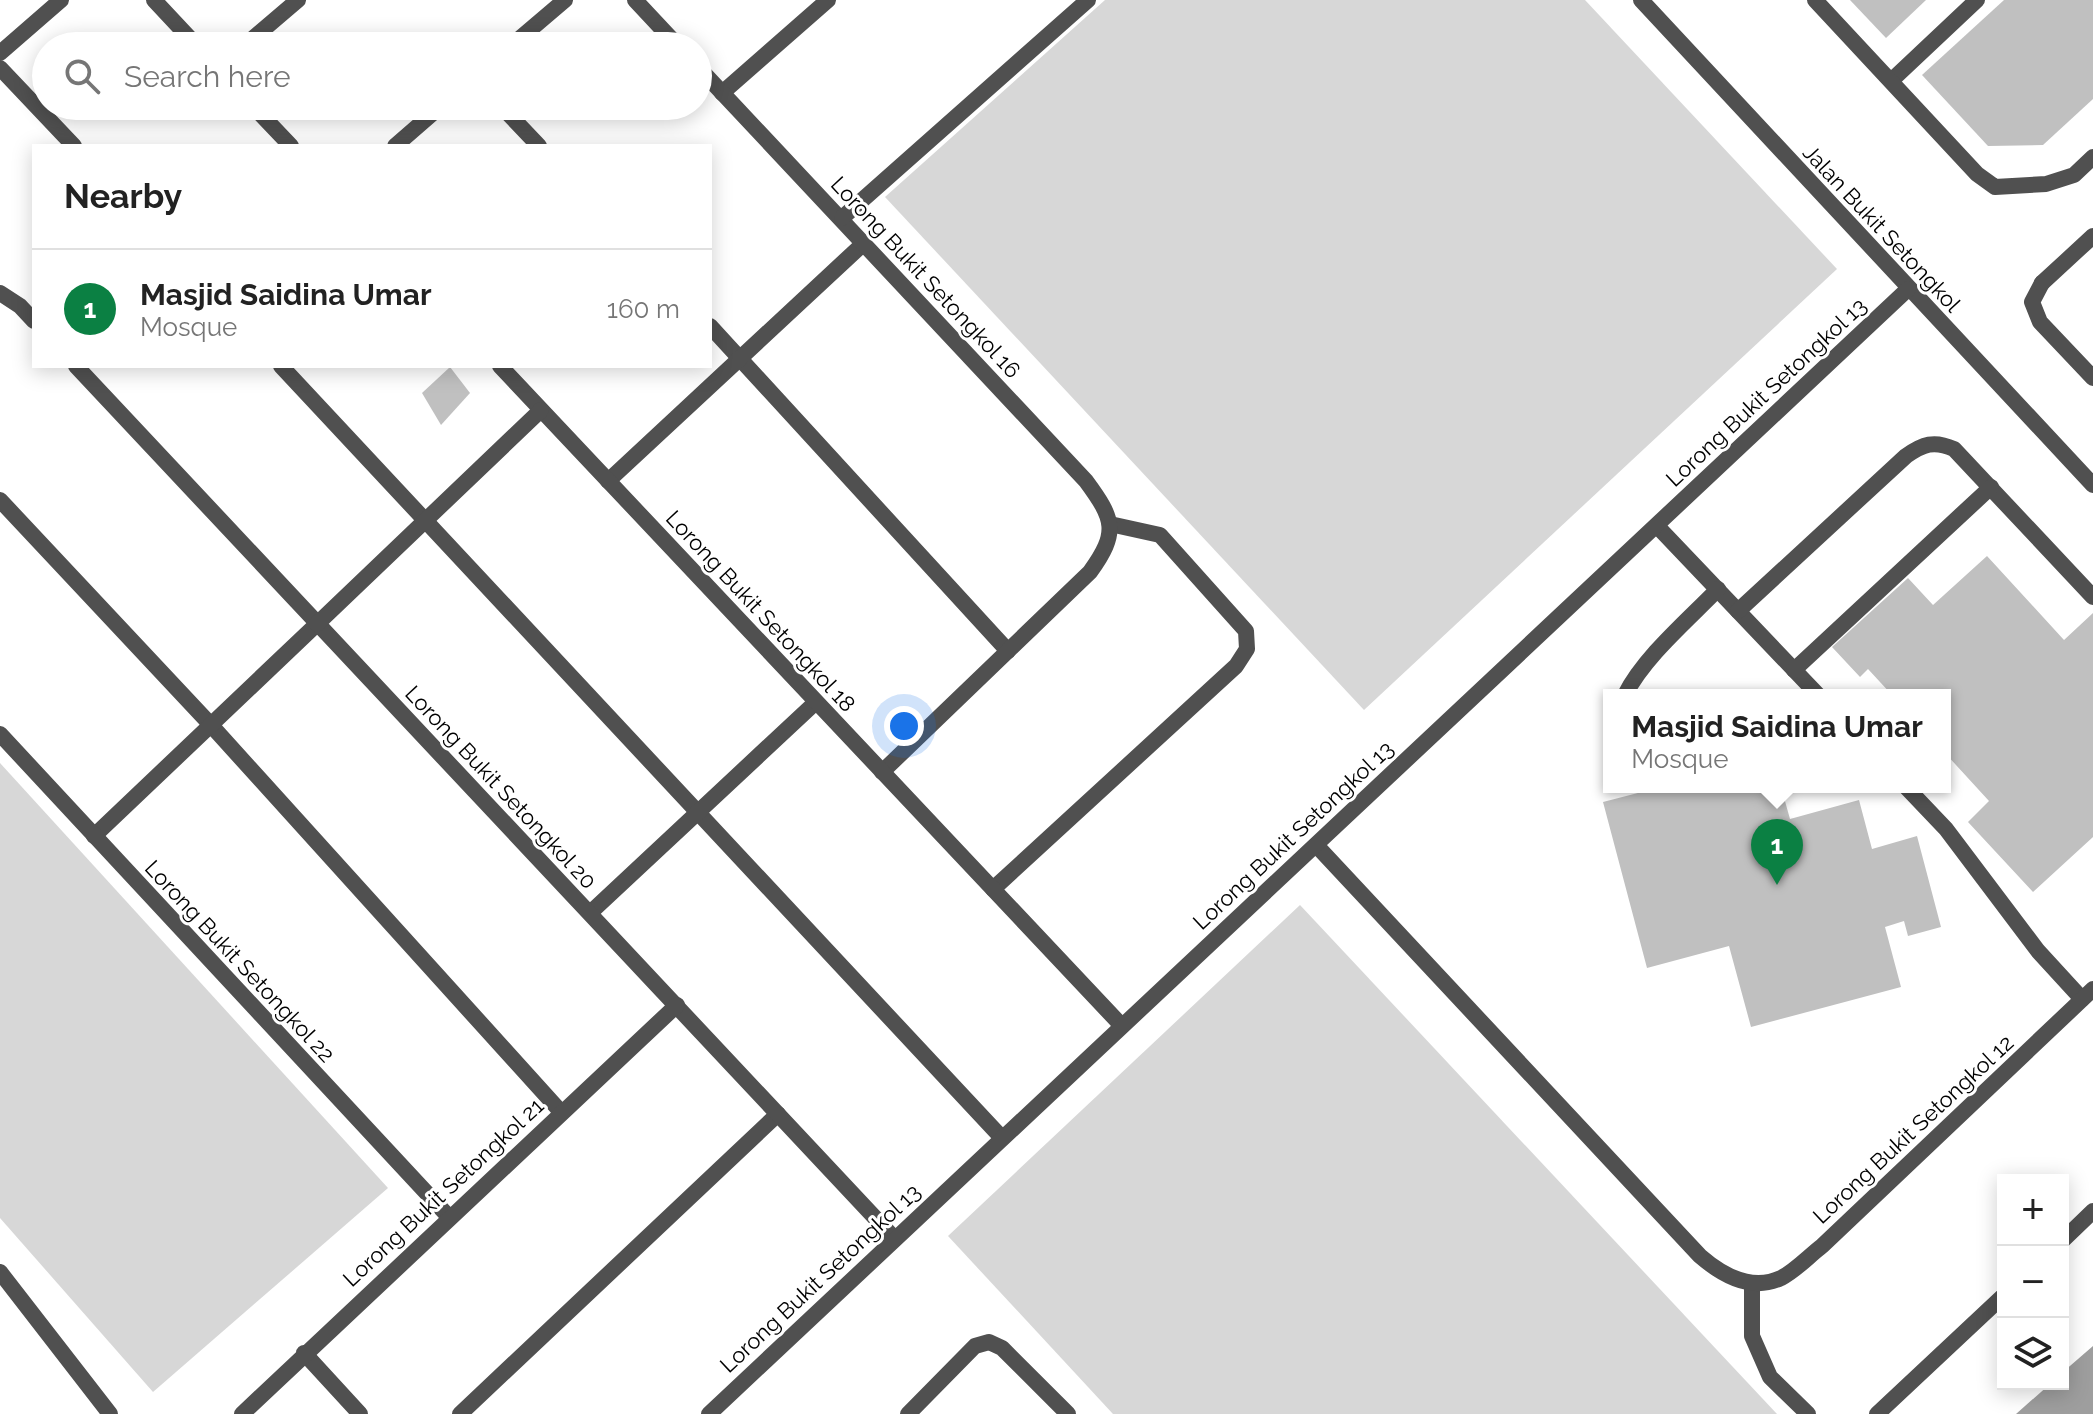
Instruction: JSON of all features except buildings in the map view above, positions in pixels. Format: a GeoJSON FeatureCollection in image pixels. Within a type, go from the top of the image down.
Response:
{"type":"FeatureCollection","features":[{"type":"Feature","properties":{"kind":"street"},"geometry":{"type":"LineString","coordinates":[[0,53],[61,0]]}},
{"type":"Feature","properties":{"kind":"street"},"geometry":{"type":"LineString","coordinates":[[154,0],[184,32]]}},
{"type":"Feature","properties":{"kind":"street"},"geometry":{"type":"LineString","coordinates":[[260,32],[298,0]]}},
{"type":"Feature","properties":{"kind":"street"},"geometry":{"type":"LineString","coordinates":[[527,32],[565,0]]}},
{"type":"Feature","properties":{"kind":"street"},"geometry":{"type":"LineString","coordinates":[[635,0],[665,32]]}},
{"type":"Feature","properties":{"kind":"street"},"geometry":{"type":"LineString","coordinates":[[722,93],[828,0]]}},
{"type":"Feature","properties":{"kind":"street"},"geometry":{"type":"LineString","coordinates":[[842,218],[1088,0]]}},
{"type":"Feature","properties":{"kind":"street","name":"Jalan Bukit Setongkol"},"geometry":{"type":"LineString","coordinates":[[1641,0],[2093,485]]}},
{"type":"Feature","properties":{"kind":"street"},"geometry":{"type":"LineString","coordinates":[[1815,0],[1977,174],[1995,187],[2046,184],[2074,175],[2093,157]]}},
{"type":"Feature","properties":{"kind":"street"},"geometry":{"type":"LineString","coordinates":[[1892,80],[1977,0]]}},
{"type":"Feature","properties":{"kind":"street"},"geometry":{"type":"LineString","coordinates":[[0,68],[32,102]]}},
{"type":"Feature","properties":{"kind":"street","name":"Lorong Bukit Setongkol 16"},"geometry":{"type":"LineString","coordinates":[[712,82],[1086,481],[1101,501],[1110,524]]}},
{"type":"Feature","properties":{"kind":"street"},"geometry":{"type":"LineString","coordinates":[[49,120],[72,144]]}},
{"type":"Feature","properties":{"kind":"street"},"geometry":{"type":"LineString","coordinates":[[266,120],[289,144]]}},
{"type":"Feature","properties":{"kind":"street"},"geometry":{"type":"LineString","coordinates":[[397,144],[425,120]]}},
{"type":"Feature","properties":{"kind":"street"},"geometry":{"type":"LineString","coordinates":[[514,120],[537,144]]}},
{"type":"Feature","properties":{"kind":"street"},"geometry":{"type":"LineString","coordinates":[[2093,236],[2042,283],[2032,302],[2040,322],[2093,378]]}},
{"type":"Feature","properties":{"kind":"street"},"geometry":{"type":"LineString","coordinates":[[608,481],[864,243]]}},
{"type":"Feature","properties":{"kind":"street","name":"Lorong Bukit Setongkol 13"},"geometry":{"type":"LineString","coordinates":[[718,1411],[894,1238],[1908,289]]}},
{"type":"Feature","properties":{"kind":"street"},"geometry":{"type":"LineString","coordinates":[[0,293],[20,306],[32,319]]}},
{"type":"Feature","properties":{"kind":"street"},"geometry":{"type":"LineString","coordinates":[[712,328],[1008,651]]}},
{"type":"Feature","properties":{"kind":"street","name":"Lorong Bukit Setongkol 20"},"geometry":{"type":"LineString","coordinates":[[78,368],[894,1238]]}},
{"type":"Feature","properties":{"kind":"street"},"geometry":{"type":"LineString","coordinates":[[283,368],[1002,1138]]}},
{"type":"Feature","properties":{"kind":"street","name":"Lorong Bukit Setongkol 18"},"geometry":{"type":"LineString","coordinates":[[502,368],[1122,1026]]}},
{"type":"Feature","properties":{"kind":"street"},"geometry":{"type":"LineString","coordinates":[[94,836],[541,410]]}},
{"type":"Feature","properties":{"kind":"street"},"geometry":{"type":"LineString","coordinates":[[1738,611],[1906,456],[1921,446],[1938,442],[1954,449],[2093,597]]}},
{"type":"Feature","properties":{"kind":"street"},"geometry":{"type":"LineString","coordinates":[[1794,670],[1991,487]]}},
{"type":"Feature","properties":{"kind":"street"},"geometry":{"type":"LineString","coordinates":[[0,500],[210,724],[561,1112]]}},
{"type":"Feature","properties":{"kind":"street"},"geometry":{"type":"LineString","coordinates":[[882,772],[1090,572],[1108,547],[1110,524],[1160,535],[1246,631],[1247,649],[1236,666],[993,889]]}},
{"type":"Feature","properties":{"kind":"street"},"geometry":{"type":"LineString","coordinates":[[1657,526],[1812,689]]}},
{"type":"Feature","properties":{"kind":"street"},"geometry":{"type":"LineString","coordinates":[[1628,689],[1666,642],[1718,589]]}},
{"type":"Feature","properties":{"kind":"street"},"geometry":{"type":"LineString","coordinates":[[590,913],[816,702]]}},
{"type":"Feature","properties":{"kind":"street","name":"Lorong Bukit Setongkol 22"},"geometry":{"type":"LineString","coordinates":[[0,734],[449,1217]]}},
{"type":"Feature","properties":{"kind":"street"},"geometry":{"type":"LineString","coordinates":[[1912,793],[1946,829],[2038,951],[2087,994]]}},
{"type":"Feature","properties":{"kind":"street"},"geometry":{"type":"LineString","coordinates":[[1316,845],[1700,1256],[1730,1278],[1752,1284],[1752,1336],[1770,1377],[1808,1414]]}},
{"type":"Feature","properties":{"kind":"street","name":"Lorong Bukit Setongkol 12"},"geometry":{"type":"LineString","coordinates":[[1752,1284],[1781,1278],[1822,1246],[2087,994]]}},
{"type":"Feature","properties":{"kind":"street","name":"Lorong Bukit Setongkol 21"},"geometry":{"type":"LineString","coordinates":[[242,1414],[677,1005]]}},
{"type":"Feature","properties":{"kind":"street"},"geometry":{"type":"LineString","coordinates":[[460,1414],[778,1114]]}},
{"type":"Feature","properties":{"kind":"street"},"geometry":{"type":"LineString","coordinates":[[2069,1234],[2093,1211]]}},
{"type":"Feature","properties":{"kind":"street"},"geometry":{"type":"LineString","coordinates":[[0,1272],[110,1414]]}},
{"type":"Feature","properties":{"kind":"street"},"geometry":{"type":"LineString","coordinates":[[1877,1414],[1997,1302]]}},
{"type":"Feature","properties":{"kind":"street"},"geometry":{"type":"LineString","coordinates":[[908,1414],[975,1346],[989,1342],[1002,1348],[1063,1408],[1044,1414]]}},
{"type":"Feature","properties":{"kind":"street"},"geometry":{"type":"LineString","coordinates":[[304,1353],[360,1414]]}},
{"type":"Feature","properties":{"kind":"shaded area"},"geometry":{"type":"Polygon","coordinates":[[[1105,0],[1585,0],[1837,269],[1364,710],[885,197],[1105,0]]]}},
{"type":"Feature","properties":{"kind":"shaded area"},"geometry":{"type":"Polygon","coordinates":[[[0,763],[388,1188],[153,1392],[0,1218],[0,763]]]}},
{"type":"Feature","properties":{"kind":"shaded area"},"geometry":{"type":"Polygon","coordinates":[[[1300,905],[1777,1414],[1113,1414],[948,1236],[1300,905]]]}},
{"type":"Feature","properties":{"kind":"shaded area"},"geometry":{"type":"Polygon","coordinates":[[[2093,1346],[2093,1414],[2016,1414],[2043,1390],[2069,1390],[2069,1367],[2093,1346]]]}},
{"type":"Feature","properties":{"kind":"place","name":"Masjid Saidina Umar"},"geometry":{"type":"Point","coordinates":[1777,885]}}]}
